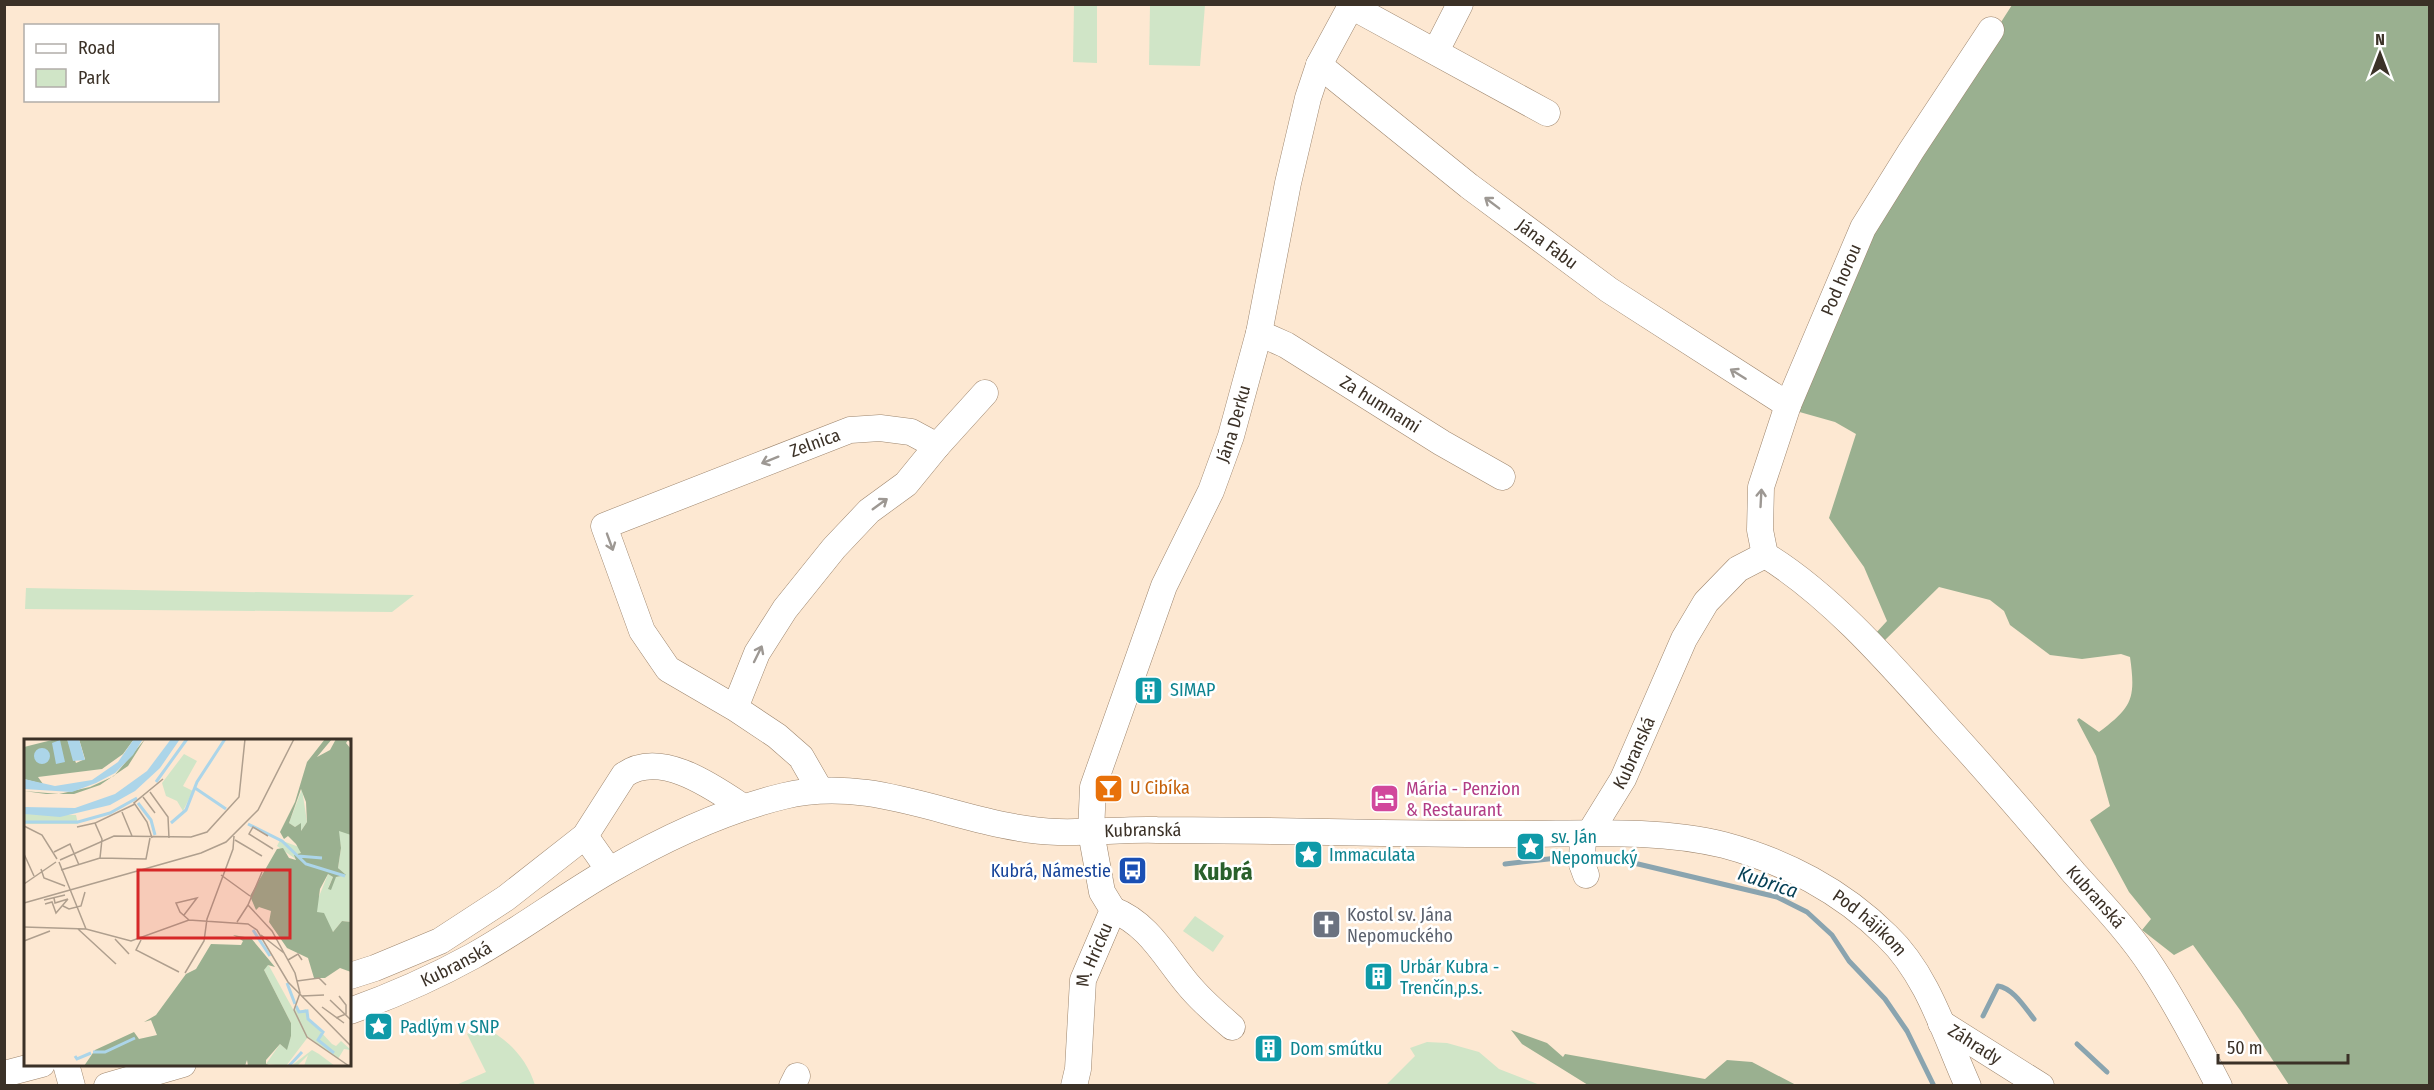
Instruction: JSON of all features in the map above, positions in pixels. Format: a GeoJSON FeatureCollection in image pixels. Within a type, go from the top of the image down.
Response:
{"type":"FeatureCollection","features":[{"type":"Feature","properties":{"kind":"street"},"geometry":{"type":"LineString","coordinates":[[1436,51],[1460,4]]}},
{"type":"Feature","properties":{"kind":"street","name":"Jána Derku"},"geometry":{"type":"LineString","coordinates":[[1091,832],[1093,787],[1111,734],[1164,586],[1211,491],[1231,436],[1259,333],[1301,126],[1319,65],[1352,5],[1547,113]]}},
{"type":"Feature","properties":{"kind":"street","name":"Pod horou"},"geometry":{"type":"LineString","coordinates":[[1765,555],[1760,530],[1761,487],[1788,405],[1863,228],[1991,30]]}},
{"type":"Feature","properties":{"kind":"street","name":"Jána Fabu"},"geometry":{"type":"LineString","coordinates":[[1319,65],[1469,186],[1609,290],[1788,405]]}},
{"type":"Feature","properties":{"kind":"street","name":"Za humnami"},"geometry":{"type":"LineString","coordinates":[[1259,333],[1286,345],[1442,443],[1502,477]]}},
{"type":"Feature","properties":{"kind":"street"},"geometry":{"type":"LineString","coordinates":[[735,708],[757,653],[785,609],[834,549],[869,511],[906,484],[985,393]]}},
{"type":"Feature","properties":{"kind":"street","name":"Zelnica"},"geometry":{"type":"LineString","coordinates":[[820,790],[801,757],[777,736],[735,708],[668,669],[642,631],[604,526],[850,430],[880,428],[911,432],[937,446]]}},
{"type":"Feature","properties":{"kind":"street","name":"Kubranská"},"geometry":{"type":"LineString","coordinates":[[351,1011],[435,976],[478,953],[609,870],[683,831],[743,807],[791,794],[820,790],[862,791],[1029,829],[1055,832],[1158,830],[1360,834],[1585,850],[1623,779],[1684,639],[1706,602],[1738,569],[1765,555],[1784,566],[1832,607],[1902,678],[1976,759],[2113,918],[2151,966],[2192,1032],[2219,1086]]}},
{"type":"Feature","properties":{"kind":"street","name":"Kubranská"},"geometry":{"type":"LineString","coordinates":[[351,976],[440,941],[506,898],[585,836],[624,775],[642,766],[659,767],[687,774],[713,787],[743,807]]}},
{"type":"Feature","properties":{"kind":"street","name":"M. Hricku"},"geometry":{"type":"LineString","coordinates":[[1074,1086],[1078,1070],[1083,980],[1113,910],[1102,892],[1091,832]]}},
{"type":"Feature","properties":{"kind":"street"},"geometry":{"type":"LineString","coordinates":[[585,836],[609,870]]}},
{"type":"Feature","properties":{"kind":"street","name":"Pod hájikom"},"geometry":{"type":"LineString","coordinates":[[1585,850],[1661,836],[1720,844],[1765,858],[1799,873],[1830,891],[1871,921],[1891,939],[1909,961],[1941,1023],[1968,1086]]}},
{"type":"Feature","properties":{"kind":"street"},"geometry":{"type":"LineString","coordinates":[[506,898],[523,924]]}},
{"type":"Feature","properties":{"kind":"street"},"geometry":{"type":"LineString","coordinates":[[1113,910],[1126,915],[1157,943],[1191,988],[1232,1027]]}},
{"type":"Feature","properties":{"kind":"street"},"geometry":{"type":"LineString","coordinates":[[375,968],[386,998]]}},
{"type":"Feature","properties":{"kind":"street","name":"Záhrady"},"geometry":{"type":"LineString","coordinates":[[1941,1023],[2041,1086]]}},
{"type":"Feature","properties":{"kind":"street"},"geometry":{"type":"LineString","coordinates":[[4,1074],[38,1066]]}},
{"type":"Feature","properties":{"kind":"street"},"geometry":{"type":"LineString","coordinates":[[66,1066],[72,1086]]}},
{"type":"Feature","properties":{"kind":"street"},"geometry":{"type":"LineString","coordinates":[[107,1086],[179,1066]]}},
{"type":"Feature","properties":{"kind":"green space"},"geometry":{"type":"Polygon","coordinates":[[[1074,5],[1097,5],[1097,63],[1073,62],[1074,5]]]}},
{"type":"Feature","properties":{"kind":"green space"},"geometry":{"type":"Polygon","coordinates":[[[1150,5],[1205,5],[1200,66],[1149,65],[1150,5]]]}},
{"type":"Feature","properties":{"kind":"green space"},"geometry":{"type":"Polygon","coordinates":[[[2012,5],[2429,5],[2429,1085],[2289,1085],[2240,1010],[2193,945],[2174,955],[2142,930],[2151,919],[2129,892],[2090,820],[2110,806],[2096,756],[2077,720],[2079,718],[2099,732],[2119,716],[2132,693],[2130,657],[2121,654],[2082,659],[2050,655],[2010,625],[2004,611],[1990,600],[1939,587],[1883,642],[1875,634],[1887,621],[1864,567],[1829,518],[1856,434],[1835,422],[1796,411],[1878,214],[2012,5]]]}},
{"type":"Feature","properties":{"kind":"green space"},"geometry":{"type":"Polygon","coordinates":[[[26,588],[414,595],[392,612],[25,609],[26,588]]]}},
{"type":"Feature","properties":{"kind":"green space"},"geometry":{"type":"Polygon","coordinates":[[[1195,916],[1224,936],[1213,952],[1183,931],[1195,916]]]}},
{"type":"Feature","properties":{"kind":"green space"},"geometry":{"type":"Polygon","coordinates":[[[484,1027],[501,1037],[516,1051],[522,1058],[535,1085],[456,1085],[486,1072],[467,1034],[484,1027]]]}},
{"type":"Feature","properties":{"kind":"green space"},"geometry":{"type":"Polygon","coordinates":[[[1511,1030],[1547,1043],[1563,1057],[1565,1054],[1705,1079],[1727,1060],[1752,1062],[1796,1085],[1588,1085],[1522,1044],[1511,1030]]]}},
{"type":"Feature","properties":{"kind":"green space"},"geometry":{"type":"Polygon","coordinates":[[[1427,1042],[1447,1043],[1479,1052],[1499,1069],[1540,1085],[1386,1085],[1415,1056],[1410,1048],[1427,1042]]]}},
{"type":"Feature","properties":{"kind":"waterway","name":"Kubrica"},"geometry":{"type":"LineString","coordinates":[[1505,864],[1575,856]]}},
{"type":"Feature","properties":{"kind":"waterway","name":"Kubrica"},"geometry":{"type":"LineString","coordinates":[[1590,857],[1617,859],[1777,897],[1807,912],[1832,935],[1849,961],[1885,999],[1907,1031],[1934,1086]]}},
{"type":"Feature","properties":{"kind":"waterway"},"geometry":{"type":"LineString","coordinates":[[1983,1016],[1998,986],[2014,994],[2034,1019]]}},
{"type":"Feature","properties":{"kind":"waterway"},"geometry":{"type":"LineString","coordinates":[[2077,1044],[2107,1072]]}},
{"type":"Feature","properties":{"kind":"place","name":"SIMAP"},"geometry":{"type":"Point","coordinates":[1149,690]}},
{"type":"Feature","properties":{"kind":"place","name":"U Cibíka"},"geometry":{"type":"Point","coordinates":[1109,788]}},
{"type":"Feature","properties":{"kind":"place","name":"Mária - Penzion & Restaurant"},"geometry":{"type":"Point","coordinates":[1385,799]}},
{"type":"Feature","properties":{"kind":"place","name":"sv. Ján Nepomucký"},"geometry":{"type":"Point","coordinates":[1530,847]}},
{"type":"Feature","properties":{"kind":"place","name":"Immaculata"},"geometry":{"type":"Point","coordinates":[1308,855]}},
{"type":"Feature","properties":{"kind":"place","name":"Kubrá, Námestie"},"geometry":{"type":"Point","coordinates":[1132,871]}},
{"type":"Feature","properties":{"kind":"place","name":"Kostol sv. Jána Nepomuckého"},"geometry":{"type":"Point","coordinates":[1326,925]}},
{"type":"Feature","properties":{"kind":"place","name":"Urbár Kubra - Trenčín,p.s."},"geometry":{"type":"Point","coordinates":[1379,977]}},
{"type":"Feature","properties":{"kind":"place","name":"Padlým v SNP"},"geometry":{"type":"Point","coordinates":[379,1027]}},
{"type":"Feature","properties":{"kind":"place","name":"Dom smútku"},"geometry":{"type":"Point","coordinates":[1269,1049]}},
{"type":"Feature","properties":{"kind":"district","name":"Kubrá"},"geometry":{"type":"Point","coordinates":[1223,872]}}]}
